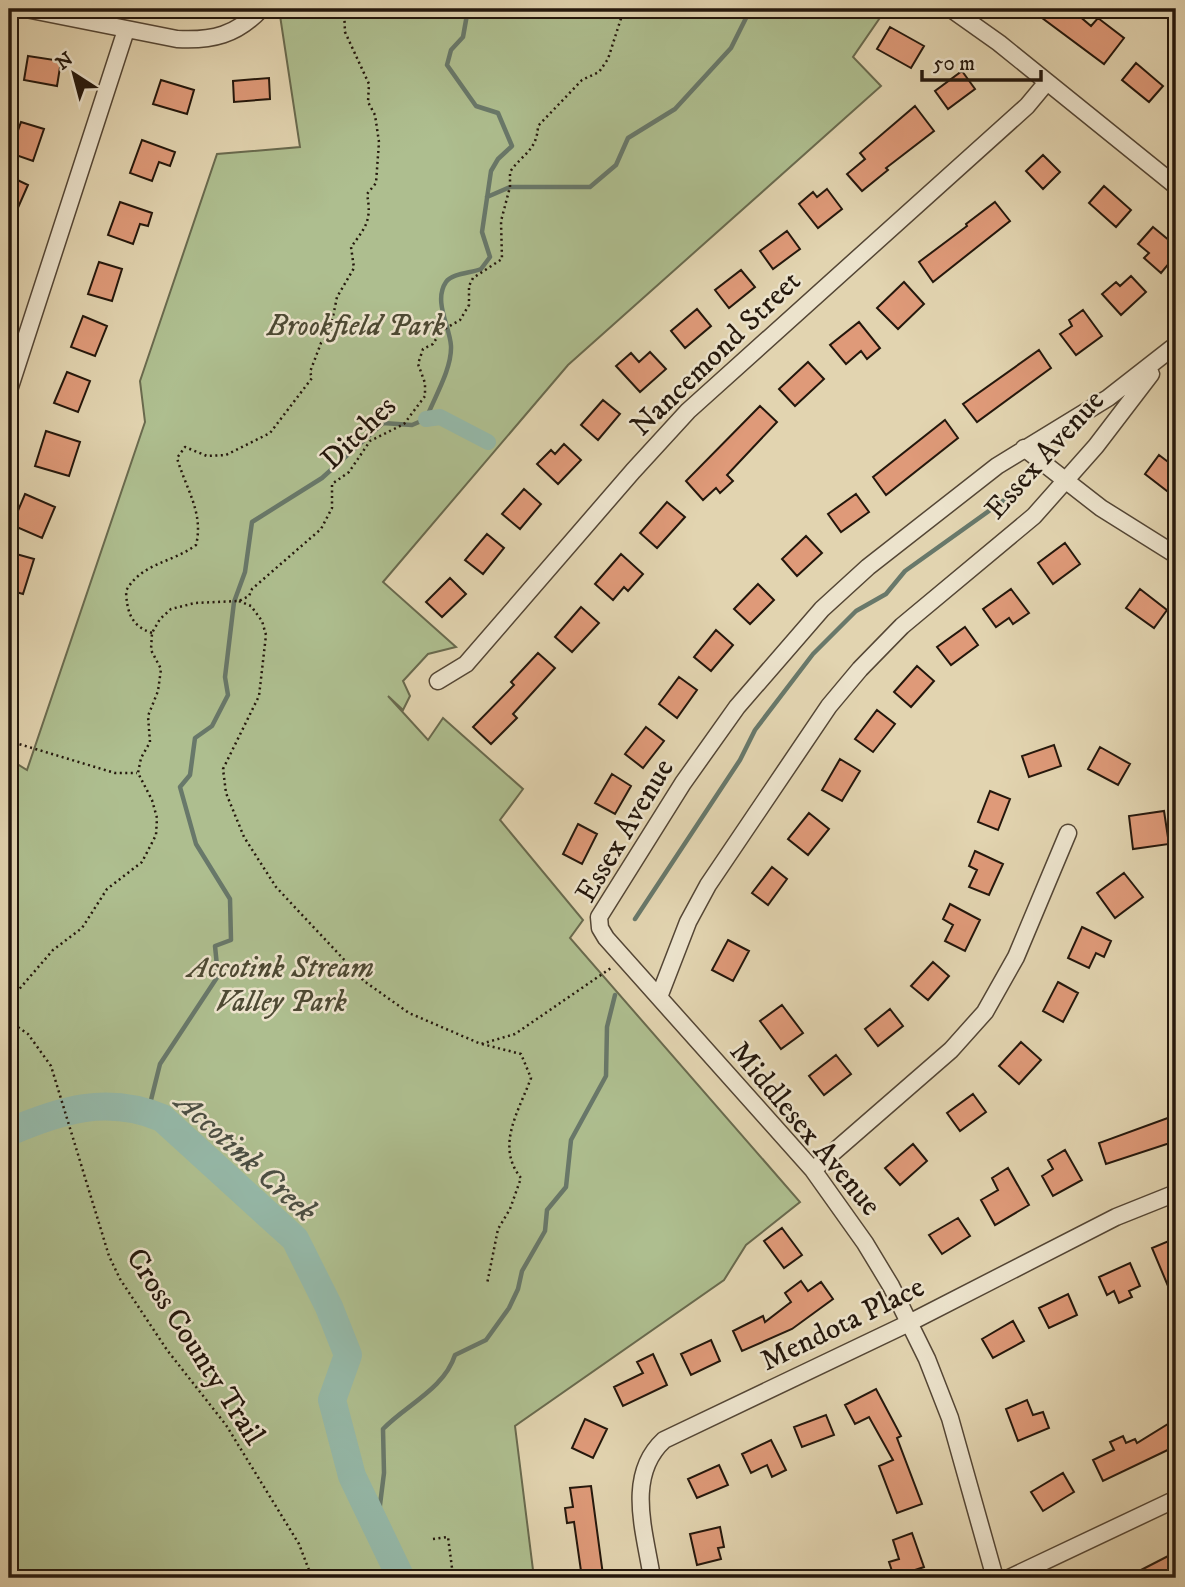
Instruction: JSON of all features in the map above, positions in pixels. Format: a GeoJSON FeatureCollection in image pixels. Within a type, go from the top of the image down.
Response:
{"type":"FeatureCollection","features":[{"type":"Feature","properties":{"kind":"street"},"geometry":{"type":"LineString","coordinates":[[26,9],[177,39],[210,39],[234,32],[261,9]]}},
{"type":"Feature","properties":{"kind":"street"},"geometry":{"type":"LineString","coordinates":[[951,9],[1176,186]]}},
{"type":"Feature","properties":{"kind":"street"},"geometry":{"type":"LineString","coordinates":[[9,390],[126,30]]}},
{"type":"Feature","properties":{"kind":"street","name":"Nancemond Street"},"geometry":{"type":"LineString","coordinates":[[438,681],[466,664],[688,411],[1027,106],[1047,82]]}},
{"type":"Feature","properties":{"kind":"street","name":"Essex Avenue"},"geometry":{"type":"LineString","coordinates":[[1174,346],[1034,516],[902,626],[829,706],[708,884],[688,922],[659,997],[600,928],[602,909],[682,783],[737,707],[790,644],[868,567],[926,519],[1024,448],[1108,398],[1174,346]]}},
{"type":"Feature","properties":{"kind":"street"},"geometry":{"type":"LineString","coordinates":[[1024,448],[1101,508],[1176,555]]}},
{"type":"Feature","properties":{"kind":"street"},"geometry":{"type":"LineString","coordinates":[[813,1170],[951,1049],[985,1012],[1016,957],[1068,833]]}},
{"type":"Feature","properties":{"kind":"street","name":"Middlesex Avenue"},"geometry":{"type":"LineString","coordinates":[[659,997],[813,1170],[865,1243],[909,1323],[950,1418],[995,1578]]}},
{"type":"Feature","properties":{"kind":"street","name":"Mendota Place"},"geometry":{"type":"LineString","coordinates":[[652,1578],[640,1481],[643,1468],[664,1440],[909,1323],[1116,1217],[1176,1193]]}},
{"type":"Feature","properties":{"kind":"street"},"geometry":{"type":"LineString","coordinates":[[1009,1578],[1176,1499]]}},
{"type":"Feature","properties":{"kind":"path"},"geometry":{"type":"LineString","coordinates":[[152,633],[132,621],[126,606],[126,591],[147,567],[182,556],[196,545],[200,531],[197,507],[185,485],[177,458],[185,447],[207,456],[226,455],[270,433],[312,378],[310,372],[321,343],[329,336],[337,297],[354,268],[351,247],[367,225],[371,212],[367,194],[376,183],[379,142],[374,115],[368,102],[369,85],[345,32],[344,9]]}},
{"type":"Feature","properties":{"kind":"path","name":"Ditches"},"geometry":{"type":"LineString","coordinates":[[239,601],[249,596],[252,589],[321,528],[332,508],[331,484],[349,472],[370,441],[404,424],[425,396],[425,383],[418,363],[423,349],[433,344],[441,331],[460,320],[469,305],[469,286],[473,278],[502,259],[501,221],[510,187],[510,172],[531,152],[537,140],[538,127],[582,80],[599,72],[608,59],[624,9]]}},
{"type":"Feature","properties":{"kind":"path"},"geometry":{"type":"LineString","coordinates":[[9,1001],[53,950],[82,928],[107,889],[142,862],[156,835],[157,817],[138,773],[141,758],[150,742],[148,716],[158,691],[161,669],[150,650],[152,633],[160,619],[170,609],[195,603],[239,601],[251,606],[262,621],[266,635],[259,696],[223,769],[226,793],[244,837],[276,887],[365,981],[409,1013],[481,1044],[521,1054],[531,1078],[507,1138],[514,1169],[521,1178],[510,1209],[498,1229],[487,1284]]}},
{"type":"Feature","properties":{"kind":"path"},"geometry":{"type":"LineString","coordinates":[[9,741],[115,773],[138,773]]}},
{"type":"Feature","properties":{"kind":"path"},"geometry":{"type":"LineString","coordinates":[[481,1044],[514,1034],[598,979],[624,957]]}},
{"type":"Feature","properties":{"kind":"path","name":"Cross County Trail"},"geometry":{"type":"LineString","coordinates":[[9,1021],[28,1034],[43,1052],[54,1077],[109,1256],[120,1279],[167,1350],[226,1425],[299,1544],[312,1578]]}},
{"type":"Feature","properties":{"kind":"path"},"geometry":{"type":"LineString","coordinates":[[433,1539],[448,1537],[452,1568],[459,1578]]}},
{"type":"Feature","properties":{"kind":"green space","name":"Accotink Stream Valley Park"},"geometry":{"type":"Polygon","coordinates":[[[279,9],[886,9],[853,57],[881,86],[568,365],[383,582],[456,647],[428,654],[403,681],[410,696],[403,710],[388,696],[428,740],[443,718],[523,789],[500,820],[583,920],[570,938],[800,1202],[746,1245],[724,1280],[515,1426],[534,1578],[9,1578],[9,759],[27,770],[145,422],[140,381],[217,154],[300,147],[279,9]]]}},
{"type":"Feature","properties":{"kind":"building"},"geometry":{"type":"Polygon","coordinates":[[[1030,9],[1071,9],[1091,26],[1098,18],[1124,38],[1104,64],[1030,9]]]}},
{"type":"Feature","properties":{"kind":"building"},"geometry":{"type":"Polygon","coordinates":[[[890,27],[924,46],[911,68],[877,49],[890,27]]]}},
{"type":"Feature","properties":{"kind":"building"},"geometry":{"type":"Polygon","coordinates":[[[28,56],[61,61],[57,86],[24,80],[28,56]]]}},
{"type":"Feature","properties":{"kind":"building"},"geometry":{"type":"Polygon","coordinates":[[[1136,63],[1163,86],[1149,102],[1122,80],[1136,63]]]}},
{"type":"Feature","properties":{"kind":"building"},"geometry":{"type":"Polygon","coordinates":[[[962,71],[975,89],[948,109],[935,91],[962,71]]]}},
{"type":"Feature","properties":{"kind":"building"},"geometry":{"type":"Polygon","coordinates":[[[269,78],[270,99],[234,102],[233,81],[269,78]]]}},
{"type":"Feature","properties":{"kind":"building"},"geometry":{"type":"Polygon","coordinates":[[[161,80],[194,90],[187,114],[153,104],[161,80]]]}},
{"type":"Feature","properties":{"kind":"building"},"geometry":{"type":"Polygon","coordinates":[[[915,106],[934,131],[886,168],[888,170],[862,191],[847,174],[865,159],[860,153],[915,106]]]}},
{"type":"Feature","properties":{"kind":"building"},"geometry":{"type":"Polygon","coordinates":[[[21,122],[44,129],[33,161],[10,153],[21,122]]]}},
{"type":"Feature","properties":{"kind":"building"},"geometry":{"type":"Polygon","coordinates":[[[142,140],[175,152],[170,166],[159,162],[152,181],[130,173],[142,140]]]}},
{"type":"Feature","properties":{"kind":"building"},"geometry":{"type":"Polygon","coordinates":[[[1043,155],[1060,172],[1043,189],[1026,171],[1043,155]]]}},
{"type":"Feature","properties":{"kind":"building"},"geometry":{"type":"Polygon","coordinates":[[[9,176],[28,185],[9,228],[9,176]]]}},
{"type":"Feature","properties":{"kind":"building"},"geometry":{"type":"Polygon","coordinates":[[[1104,186],[1131,210],[1116,227],[1089,203],[1104,186]]]}},
{"type":"Feature","properties":{"kind":"building"},"geometry":{"type":"Polygon","coordinates":[[[827,189],[842,209],[818,228],[799,204],[813,192],[817,197],[827,189]]]}},
{"type":"Feature","properties":{"kind":"building"},"geometry":{"type":"Polygon","coordinates":[[[120,202],[152,213],[148,226],[140,224],[133,244],[108,235],[120,202]]]}},
{"type":"Feature","properties":{"kind":"building"},"geometry":{"type":"Polygon","coordinates":[[[995,202],[1010,221],[933,282],[919,262],[995,202]]]}},
{"type":"Feature","properties":{"kind":"building"},"geometry":{"type":"Polygon","coordinates":[[[1153,227],[1176,246],[1176,255],[1161,273],[1144,258],[1149,253],[1138,244],[1153,227]]]}},
{"type":"Feature","properties":{"kind":"building"},"geometry":{"type":"Polygon","coordinates":[[[787,231],[800,249],[773,269],[760,251],[787,231]]]}},
{"type":"Feature","properties":{"kind":"building"},"geometry":{"type":"Polygon","coordinates":[[[99,262],[122,269],[112,301],[88,294],[99,262]]]}},
{"type":"Feature","properties":{"kind":"building"},"geometry":{"type":"Polygon","coordinates":[[[741,270],[755,287],[729,308],[715,290],[741,270]]]}},
{"type":"Feature","properties":{"kind":"building"},"geometry":{"type":"Polygon","coordinates":[[[1131,276],[1146,292],[1121,315],[1102,294],[1116,282],[1120,286],[1131,276]]]}},
{"type":"Feature","properties":{"kind":"building"},"geometry":{"type":"Polygon","coordinates":[[[904,282],[924,304],[898,329],[877,308],[904,282]]]}},
{"type":"Feature","properties":{"kind":"building"},"geometry":{"type":"Polygon","coordinates":[[[697,309],[711,326],[685,348],[671,331],[697,309]]]}},
{"type":"Feature","properties":{"kind":"building"},"geometry":{"type":"Polygon","coordinates":[[[1083,310],[1102,336],[1076,355],[1060,334],[1072,326],[1069,320],[1083,310]]]}},
{"type":"Feature","properties":{"kind":"building"},"geometry":{"type":"Polygon","coordinates":[[[83,316],[107,326],[95,356],[71,347],[83,316]]]}},
{"type":"Feature","properties":{"kind":"building"},"geometry":{"type":"Polygon","coordinates":[[[859,322],[880,348],[867,359],[861,351],[846,364],[830,345],[859,322]]]}},
{"type":"Feature","properties":{"kind":"building"},"geometry":{"type":"Polygon","coordinates":[[[1039,350],[1051,368],[977,422],[963,404],[1039,350]]]}},
{"type":"Feature","properties":{"kind":"building"},"geometry":{"type":"Polygon","coordinates":[[[650,352],[666,369],[640,392],[616,366],[631,353],[639,362],[650,352]]]}},
{"type":"Feature","properties":{"kind":"building"},"geometry":{"type":"Polygon","coordinates":[[[808,362],[824,379],[795,406],[779,389],[808,362]]]}},
{"type":"Feature","properties":{"kind":"building"},"geometry":{"type":"Polygon","coordinates":[[[67,372],[90,381],[78,412],[54,403],[67,372]]]}},
{"type":"Feature","properties":{"kind":"building"},"geometry":{"type":"Polygon","coordinates":[[[603,400],[620,414],[598,440],[581,425],[603,400]]]}},
{"type":"Feature","properties":{"kind":"building"},"geometry":{"type":"Polygon","coordinates":[[[760,406],[777,422],[727,475],[733,481],[720,493],[716,488],[703,500],[686,481],[760,406]]]}},
{"type":"Feature","properties":{"kind":"building"},"geometry":{"type":"Polygon","coordinates":[[[945,420],[958,438],[886,495],[873,477],[945,420]]]}},
{"type":"Feature","properties":{"kind":"building"},"geometry":{"type":"Polygon","coordinates":[[[46,431],[80,442],[69,476],[35,466],[46,431]]]}},
{"type":"Feature","properties":{"kind":"building"},"geometry":{"type":"Polygon","coordinates":[[[564,444],[581,460],[558,484],[537,464],[551,450],[555,454],[564,444]]]}},
{"type":"Feature","properties":{"kind":"building"},"geometry":{"type":"Polygon","coordinates":[[[1159,455],[1176,468],[1176,498],[1145,474],[1159,455]]]}},
{"type":"Feature","properties":{"kind":"building"},"geometry":{"type":"Polygon","coordinates":[[[524,489],[541,504],[520,529],[502,514],[524,489]]]}},
{"type":"Feature","properties":{"kind":"building"},"geometry":{"type":"Polygon","coordinates":[[[25,494],[55,507],[42,538],[12,525],[25,494]]]}},
{"type":"Feature","properties":{"kind":"building"},"geometry":{"type":"Polygon","coordinates":[[[856,494],[869,512],[841,532],[828,514],[856,494]]]}},
{"type":"Feature","properties":{"kind":"building"},"geometry":{"type":"Polygon","coordinates":[[[667,502],[685,517],[657,548],[640,533],[667,502]]]}},
{"type":"Feature","properties":{"kind":"building"},"geometry":{"type":"Polygon","coordinates":[[[487,534],[504,548],[483,574],[465,560],[487,534]]]}},
{"type":"Feature","properties":{"kind":"building"},"geometry":{"type":"Polygon","coordinates":[[[806,536],[822,553],[797,576],[782,559],[806,536]]]}},
{"type":"Feature","properties":{"kind":"building"},"geometry":{"type":"Polygon","coordinates":[[[1065,543],[1080,564],[1053,584],[1038,563],[1065,543]]]}},
{"type":"Feature","properties":{"kind":"building"},"geometry":{"type":"Polygon","coordinates":[[[9,552],[34,559],[23,594],[9,590],[9,552]]]}},
{"type":"Feature","properties":{"kind":"building"},"geometry":{"type":"Polygon","coordinates":[[[621,554],[643,574],[628,591],[624,587],[613,600],[595,584],[621,554]]]}},
{"type":"Feature","properties":{"kind":"building"},"geometry":{"type":"Polygon","coordinates":[[[450,578],[466,594],[442,617],[426,602],[450,578]]]}},
{"type":"Feature","properties":{"kind":"building"},"geometry":{"type":"Polygon","coordinates":[[[758,584],[774,600],[750,624],[734,609],[758,584]]]}},
{"type":"Feature","properties":{"kind":"building"},"geometry":{"type":"Polygon","coordinates":[[[1011,589],[1029,613],[1013,624],[1009,618],[996,627],[983,609],[1011,589]]]}},
{"type":"Feature","properties":{"kind":"building"},"geometry":{"type":"Polygon","coordinates":[[[1140,589],[1167,610],[1154,628],[1126,608],[1140,589]]]}},
{"type":"Feature","properties":{"kind":"building"},"geometry":{"type":"Polygon","coordinates":[[[581,607],[599,623],[572,652],[555,637],[581,607]]]}},
{"type":"Feature","properties":{"kind":"building"},"geometry":{"type":"Polygon","coordinates":[[[965,627],[978,645],[951,665],[937,647],[965,627]]]}},
{"type":"Feature","properties":{"kind":"building"},"geometry":{"type":"Polygon","coordinates":[[[716,630],[733,645],[711,671],[694,657],[716,630]]]}},
{"type":"Feature","properties":{"kind":"building"},"geometry":{"type":"Polygon","coordinates":[[[538,653],[555,668],[513,714],[517,718],[491,744],[473,727],[514,685],[511,682],[538,653]]]}},
{"type":"Feature","properties":{"kind":"building"},"geometry":{"type":"Polygon","coordinates":[[[917,666],[934,681],[911,707],[894,692],[917,666]]]}},
{"type":"Feature","properties":{"kind":"building"},"geometry":{"type":"Polygon","coordinates":[[[679,677],[697,690],[677,718],[659,704],[679,677]]]}},
{"type":"Feature","properties":{"kind":"building"},"geometry":{"type":"Polygon","coordinates":[[[877,710],[895,724],[873,752],[855,739],[877,710]]]}},
{"type":"Feature","properties":{"kind":"building"},"geometry":{"type":"Polygon","coordinates":[[[646,727],[664,741],[643,768],[625,754],[646,727]]]}},
{"type":"Feature","properties":{"kind":"building"},"geometry":{"type":"Polygon","coordinates":[[[1054,745],[1061,766],[1029,777],[1022,756],[1054,745]]]}},
{"type":"Feature","properties":{"kind":"building"},"geometry":{"type":"Polygon","coordinates":[[[1100,747],[1130,764],[1118,785],[1088,769],[1100,747]]]}},
{"type":"Feature","properties":{"kind":"building"},"geometry":{"type":"Polygon","coordinates":[[[840,759],[860,771],[842,801],[822,790],[840,759]]]}},
{"type":"Feature","properties":{"kind":"building"},"geometry":{"type":"Polygon","coordinates":[[[612,774],[631,786],[615,814],[595,803],[612,774]]]}},
{"type":"Feature","properties":{"kind":"building"},"geometry":{"type":"Polygon","coordinates":[[[990,791],[1010,799],[998,830],[978,822],[990,791]]]}},
{"type":"Feature","properties":{"kind":"building"},"geometry":{"type":"Polygon","coordinates":[[[1164,811],[1169,844],[1133,849],[1129,816],[1164,811]]]}},
{"type":"Feature","properties":{"kind":"building"},"geometry":{"type":"Polygon","coordinates":[[[809,813],[829,829],[808,855],[788,839],[809,813]]]}},
{"type":"Feature","properties":{"kind":"building"},"geometry":{"type":"Polygon","coordinates":[[[578,824],[597,834],[582,864],[563,854],[578,824]]]}},
{"type":"Feature","properties":{"kind":"building"},"geometry":{"type":"Polygon","coordinates":[[[975,851],[1003,864],[989,895],[969,887],[977,870],[969,866],[975,851]]]}},
{"type":"Feature","properties":{"kind":"building"},"geometry":{"type":"Polygon","coordinates":[[[772,867],[787,879],[768,905],[752,893],[772,867]]]}},
{"type":"Feature","properties":{"kind":"building"},"geometry":{"type":"Polygon","coordinates":[[[1124,873],[1143,897],[1115,918],[1097,893],[1124,873]]]}},
{"type":"Feature","properties":{"kind":"building"},"geometry":{"type":"Polygon","coordinates":[[[950,904],[980,920],[965,951],[945,941],[953,925],[943,919],[950,904]]]}},
{"type":"Feature","properties":{"kind":"building"},"geometry":{"type":"Polygon","coordinates":[[[1082,927],[1111,941],[1104,957],[1096,953],[1089,968],[1068,958],[1082,927]]]}},
{"type":"Feature","properties":{"kind":"building"},"geometry":{"type":"Polygon","coordinates":[[[728,940],[749,951],[733,981],[712,970],[728,940]]]}},
{"type":"Feature","properties":{"kind":"building"},"geometry":{"type":"Polygon","coordinates":[[[933,962],[949,976],[928,1000],[911,986],[933,962]]]}},
{"type":"Feature","properties":{"kind":"building"},"geometry":{"type":"Polygon","coordinates":[[[1058,982],[1078,993],[1063,1022],[1043,1011],[1058,982]]]}},
{"type":"Feature","properties":{"kind":"building"},"geometry":{"type":"Polygon","coordinates":[[[782,1005],[803,1033],[781,1049],[760,1021],[782,1005]]]}},
{"type":"Feature","properties":{"kind":"building"},"geometry":{"type":"Polygon","coordinates":[[[890,1009],[903,1026],[878,1046],[865,1029],[890,1009]]]}},
{"type":"Feature","properties":{"kind":"building"},"geometry":{"type":"Polygon","coordinates":[[[1021,1042],[1041,1060],[1019,1084],[999,1066],[1021,1042]]]}},
{"type":"Feature","properties":{"kind":"building"},"geometry":{"type":"Polygon","coordinates":[[[836,1055],[851,1074],[824,1095],[809,1076],[836,1055]]]}},
{"type":"Feature","properties":{"kind":"building"},"geometry":{"type":"Polygon","coordinates":[[[973,1094],[986,1112],[960,1131],[947,1113],[973,1094]]]}},
{"type":"Feature","properties":{"kind":"building"},"geometry":{"type":"Polygon","coordinates":[[[1176,1115],[1176,1141],[1106,1164],[1099,1143],[1176,1115]]]}},
{"type":"Feature","properties":{"kind":"building"},"geometry":{"type":"Polygon","coordinates":[[[913,1144],[927,1161],[900,1185],[885,1168],[913,1144]]]}},
{"type":"Feature","properties":{"kind":"building"},"geometry":{"type":"Polygon","coordinates":[[[1065,1150],[1082,1180],[1053,1196],[1042,1176],[1053,1169],[1048,1160],[1065,1150]]]}},
{"type":"Feature","properties":{"kind":"building"},"geometry":{"type":"Polygon","coordinates":[[[1008,1168],[1029,1205],[995,1225],[981,1200],[998,1190],[992,1178],[1008,1168]]]}},
{"type":"Feature","properties":{"kind":"building"},"geometry":{"type":"Polygon","coordinates":[[[958,1218],[970,1236],[942,1254],[929,1235],[958,1218]]]}},
{"type":"Feature","properties":{"kind":"building"},"geometry":{"type":"Polygon","coordinates":[[[782,1228],[802,1255],[784,1268],[764,1241],[782,1228]]]}},
{"type":"Feature","properties":{"kind":"building"},"geometry":{"type":"Polygon","coordinates":[[[1176,1238],[1176,1305],[1152,1248],[1176,1238]]]}},
{"type":"Feature","properties":{"kind":"building"},"geometry":{"type":"Polygon","coordinates":[[[1130,1263],[1140,1286],[1129,1291],[1132,1297],[1119,1303],[1114,1291],[1107,1295],[1099,1277],[1130,1263]]]}},
{"type":"Feature","properties":{"kind":"building"},"geometry":{"type":"Polygon","coordinates":[[[801,1281],[808,1291],[821,1282],[833,1299],[792,1329],[742,1351],[733,1331],[763,1316],[765,1322],[791,1302],[785,1293],[801,1281]]]}},
{"type":"Feature","properties":{"kind":"building"},"geometry":{"type":"Polygon","coordinates":[[[1068,1294],[1077,1315],[1049,1328],[1039,1308],[1068,1294]]]}},
{"type":"Feature","properties":{"kind":"building"},"geometry":{"type":"Polygon","coordinates":[[[1013,1321],[1024,1341],[993,1358],[982,1339],[1013,1321]]]}},
{"type":"Feature","properties":{"kind":"building"},"geometry":{"type":"Polygon","coordinates":[[[711,1340],[720,1361],[691,1375],[681,1354],[711,1340]]]}},
{"type":"Feature","properties":{"kind":"building"},"geometry":{"type":"Polygon","coordinates":[[[653,1354],[667,1385],[623,1406],[614,1387],[643,1373],[637,1362],[653,1354]]]}},
{"type":"Feature","properties":{"kind":"building"},"geometry":{"type":"Polygon","coordinates":[[[876,1389],[901,1436],[897,1438],[922,1504],[897,1513],[879,1466],[893,1460],[869,1417],[855,1424],[845,1405],[876,1389]]]}},
{"type":"Feature","properties":{"kind":"building"},"geometry":{"type":"Polygon","coordinates":[[[1027,1400],[1033,1415],[1043,1412],[1049,1428],[1018,1441],[1006,1409],[1027,1400]]]}},
{"type":"Feature","properties":{"kind":"building"},"geometry":{"type":"Polygon","coordinates":[[[826,1415],[834,1435],[802,1447],[794,1427],[826,1415]]]}},
{"type":"Feature","properties":{"kind":"building"},"geometry":{"type":"Polygon","coordinates":[[[585,1419],[607,1429],[593,1458],[572,1448],[585,1419]]]}},
{"type":"Feature","properties":{"kind":"building"},"geometry":{"type":"Polygon","coordinates":[[[1176,1419],[1176,1446],[1103,1481],[1093,1460],[1114,1450],[1110,1442],[1123,1436],[1126,1443],[1135,1439],[1137,1443],[1176,1419]]]}},
{"type":"Feature","properties":{"kind":"building"},"geometry":{"type":"Polygon","coordinates":[[[771,1440],[786,1470],[772,1477],[767,1465],[751,1473],[742,1454],[771,1440]]]}},
{"type":"Feature","properties":{"kind":"building"},"geometry":{"type":"Polygon","coordinates":[[[719,1465],[728,1485],[697,1498],[688,1479],[719,1465]]]}},
{"type":"Feature","properties":{"kind":"building"},"geometry":{"type":"Polygon","coordinates":[[[1063,1473],[1074,1492],[1043,1511],[1031,1492],[1063,1473]]]}},
{"type":"Feature","properties":{"kind":"building"},"geometry":{"type":"Polygon","coordinates":[[[591,1486],[603,1575],[582,1578],[574,1522],[567,1523],[565,1508],[573,1507],[570,1488],[591,1486]]]}},
{"type":"Feature","properties":{"kind":"building"},"geometry":{"type":"Polygon","coordinates":[[[720,1527],[724,1547],[718,1548],[721,1559],[697,1565],[690,1534],[720,1527]]]}},
{"type":"Feature","properties":{"kind":"building"},"geometry":{"type":"Polygon","coordinates":[[[912,1533],[924,1567],[894,1577],[889,1562],[899,1559],[893,1540],[912,1533]]]}},
{"type":"Feature","properties":{"kind":"building"},"geometry":{"type":"Polygon","coordinates":[[[1176,1552],[1176,1578],[1146,1578],[1141,1570],[1176,1552]]]}},
{"type":"Feature","properties":{"kind":"waterway"},"geometry":{"type":"LineString","coordinates":[[148,1112],[160,1064],[218,976],[215,946],[231,940],[230,899],[196,844],[180,787],[190,775],[195,738],[212,726],[228,695],[225,677],[234,602],[245,572],[252,522],[322,478],[383,423],[412,425],[426,419],[446,374],[451,355],[442,306],[442,289],[449,279],[481,269],[490,257],[482,232],[491,171],[498,159],[512,146],[498,113],[476,106],[447,65],[451,50],[463,37],[468,9]]}},
{"type":"Feature","properties":{"kind":"waterway"},"geometry":{"type":"LineString","coordinates":[[487,197],[510,187],[590,187],[616,165],[628,138],[675,109],[731,48],[750,10]]}},
{"type":"Feature","properties":{"kind":"waterway"},"geometry":{"type":"LineString","coordinates":[[426,419],[440,417],[488,442]]}},
{"type":"Feature","properties":{"kind":"waterway"},"geometry":{"type":"LineString","coordinates":[[635,919],[740,760],[755,730],[813,654],[856,611],[886,594],[905,571],[1014,493]]}},
{"type":"Feature","properties":{"kind":"waterway"},"geometry":{"type":"LineString","coordinates":[[377,1529],[384,1473],[383,1429],[442,1378],[455,1355],[486,1340],[509,1308],[518,1289],[522,1271],[545,1231],[547,1210],[566,1187],[571,1140],[606,1076],[607,1027],[615,995]]}},
{"type":"Feature","properties":{"kind":"waterway","name":"Accotink Creek"},"geometry":{"type":"LineString","coordinates":[[9,1132],[47,1117],[84,1108],[122,1107],[162,1118],[295,1239],[329,1307],[348,1355],[332,1400],[352,1476],[401,1578]]}},
{"type":"Feature","properties":{"kind":"park label","name":"Brookfield Park"},"geometry":{"type":"Point","coordinates":[356,325]}}]}
